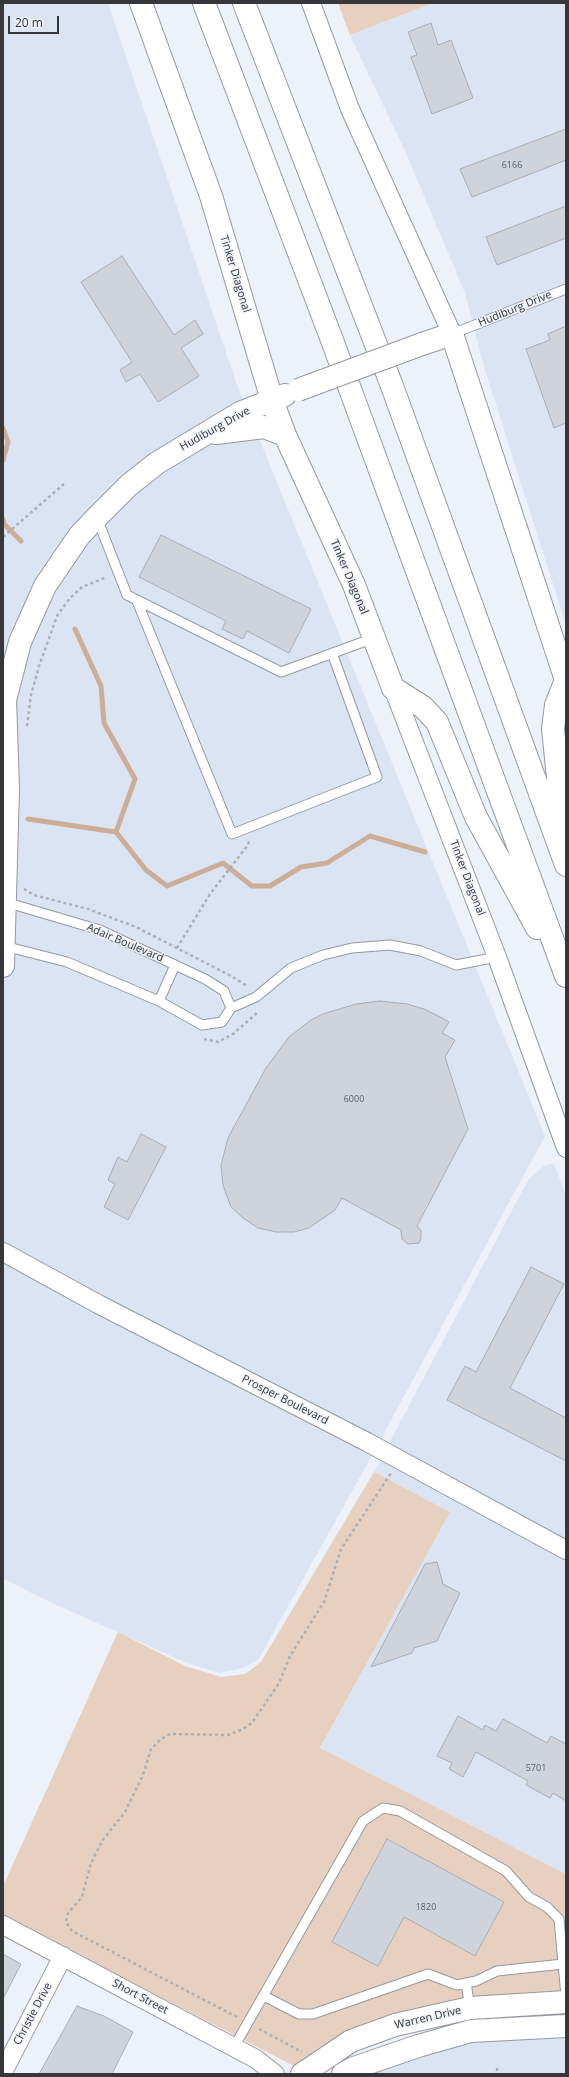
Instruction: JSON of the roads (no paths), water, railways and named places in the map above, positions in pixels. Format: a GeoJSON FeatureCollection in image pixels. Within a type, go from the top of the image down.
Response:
{"type":"FeatureCollection","features":[{"type":"Feature","properties":{"kind":"main road","name":"Tinker Diagonal"},"geometry":{"type":"LineString","coordinates":[[140,3],[211,196],[272,400],[285,435],[354,585],[393,688]]}},
{"type":"Feature","properties":{"kind":"main road"},"geometry":{"type":"LineString","coordinates":[[204,3],[332,340],[566,976]]}},
{"type":"Feature","properties":{"kind":"main road"},"geometry":{"type":"LineString","coordinates":[[244,3],[392,386],[566,865]]}},
{"type":"Feature","properties":{"kind":"main road","name":"Hudiburg Drive"},"geometry":{"type":"LineString","coordinates":[[3,953],[8,789],[4,704],[20,642],[45,586],[79,536],[129,485],[157,463],[240,413],[298,390],[452,334]]}},
{"type":"Feature","properties":{"kind":"main road"},"geometry":{"type":"LineString","coordinates":[[452,334],[566,680],[556,705],[552,729],[566,851]]}},
{"type":"Feature","properties":{"kind":"main road"},"geometry":{"type":"LineString","coordinates":[[203,434],[264,427],[285,435]]}},
{"type":"Feature","properties":{"kind":"main road"},"geometry":{"type":"LineString","coordinates":[[393,688],[423,707],[437,722],[476,817],[566,982]]}},
{"type":"Feature","properties":{"kind":"main road","name":"Warren Drive"},"geometry":{"type":"LineString","coordinates":[[305,2071],[351,2041],[395,2025],[470,2008],[566,2002]]}},
{"type":"Feature","properties":{"kind":"main road","name":"Warren Drive"},"geometry":{"type":"LineString","coordinates":[[343,2074],[354,2068],[418,2046],[471,2031],[566,2026]]}},
{"type":"Feature","properties":{"kind":"street"},"geometry":{"type":"LineString","coordinates":[[311,3],[350,109],[452,334]]}},
{"type":"Feature","properties":{"kind":"street","name":"Tinker Diagonal"},"geometry":{"type":"LineString","coordinates":[[393,688],[497,957],[566,1148]]}},
{"type":"Feature","properties":{"kind":"street","name":"Prosper Boulevard"},"geometry":{"type":"LineString","coordinates":[[3,1252],[98,1304],[398,1459],[566,1550]]}},
{"type":"Feature","properties":{"kind":"street","name":"Short Street"},"geometry":{"type":"LineString","coordinates":[[3,1924],[256,2059],[275,2074]]}},
{"type":"Feature","properties":{"kind":"street","name":"Christie Drive"},"geometry":{"type":"LineString","coordinates":[[3,2072],[63,1956]]}},
{"type":"Feature","properties":{"kind":"lane","name":"Hudiburg Drive"},"geometry":{"type":"LineString","coordinates":[[452,334],[566,289]]}},
{"type":"Feature","properties":{"kind":"lane"},"geometry":{"type":"LineString","coordinates":[[97,517],[127,596],[281,672],[374,638]]}},
{"type":"Feature","properties":{"kind":"lane"},"geometry":{"type":"LineString","coordinates":[[138,601],[232,834],[377,777],[332,654]]}},
{"type":"Feature","properties":{"kind":"lane","name":"Adair Boulevard"},"geometry":{"type":"LineString","coordinates":[[4,902],[100,930],[205,979],[224,991],[231,1008]]}},
{"type":"Feature","properties":{"kind":"lane"},"geometry":{"type":"LineString","coordinates":[[3,953],[67,962],[159,1001],[202,1025],[222,1022],[231,1008],[256,997],[291,968],[323,955],[352,948],[390,945],[421,951],[456,965],[497,957]]}},
{"type":"Feature","properties":{"kind":"lane"},"geometry":{"type":"LineString","coordinates":[[159,1001],[175,965]]}},
{"type":"Feature","properties":{"kind":"lane"},"geometry":{"type":"LineString","coordinates":[[234,2047],[363,1821],[383,1808],[400,1811],[506,1871],[528,1897],[547,1907],[559,1919],[566,1996]]}},
{"type":"Feature","properties":{"kind":"lane"},"geometry":{"type":"LineString","coordinates":[[264,1996],[299,2014],[313,2014],[428,1974],[457,1985],[476,1981],[497,1971],[563,1964]]}},
{"type":"Feature","properties":{"kind":"lane"},"geometry":{"type":"LineString","coordinates":[[466,1983],[470,2008]]}},
{"type":"Feature","properties":{"kind":"waterway"},"geometry":{"type":"LineString","coordinates":[[3,428],[8,442],[3,460]]}},
{"type":"Feature","properties":{"kind":"waterway"},"geometry":{"type":"LineString","coordinates":[[3,519],[4,524],[21,541]]}},
{"type":"Feature","properties":{"kind":"waterway"},"geometry":{"type":"LineString","coordinates":[[75,629],[101,686],[104,723],[135,779],[116,832],[146,870],[167,886],[223,863],[252,886],[270,886],[301,867],[327,863],[370,836],[425,852]]}},
{"type":"Feature","properties":{"kind":"waterway"},"geometry":{"type":"LineString","coordinates":[[28,819],[116,832]]}}]}
